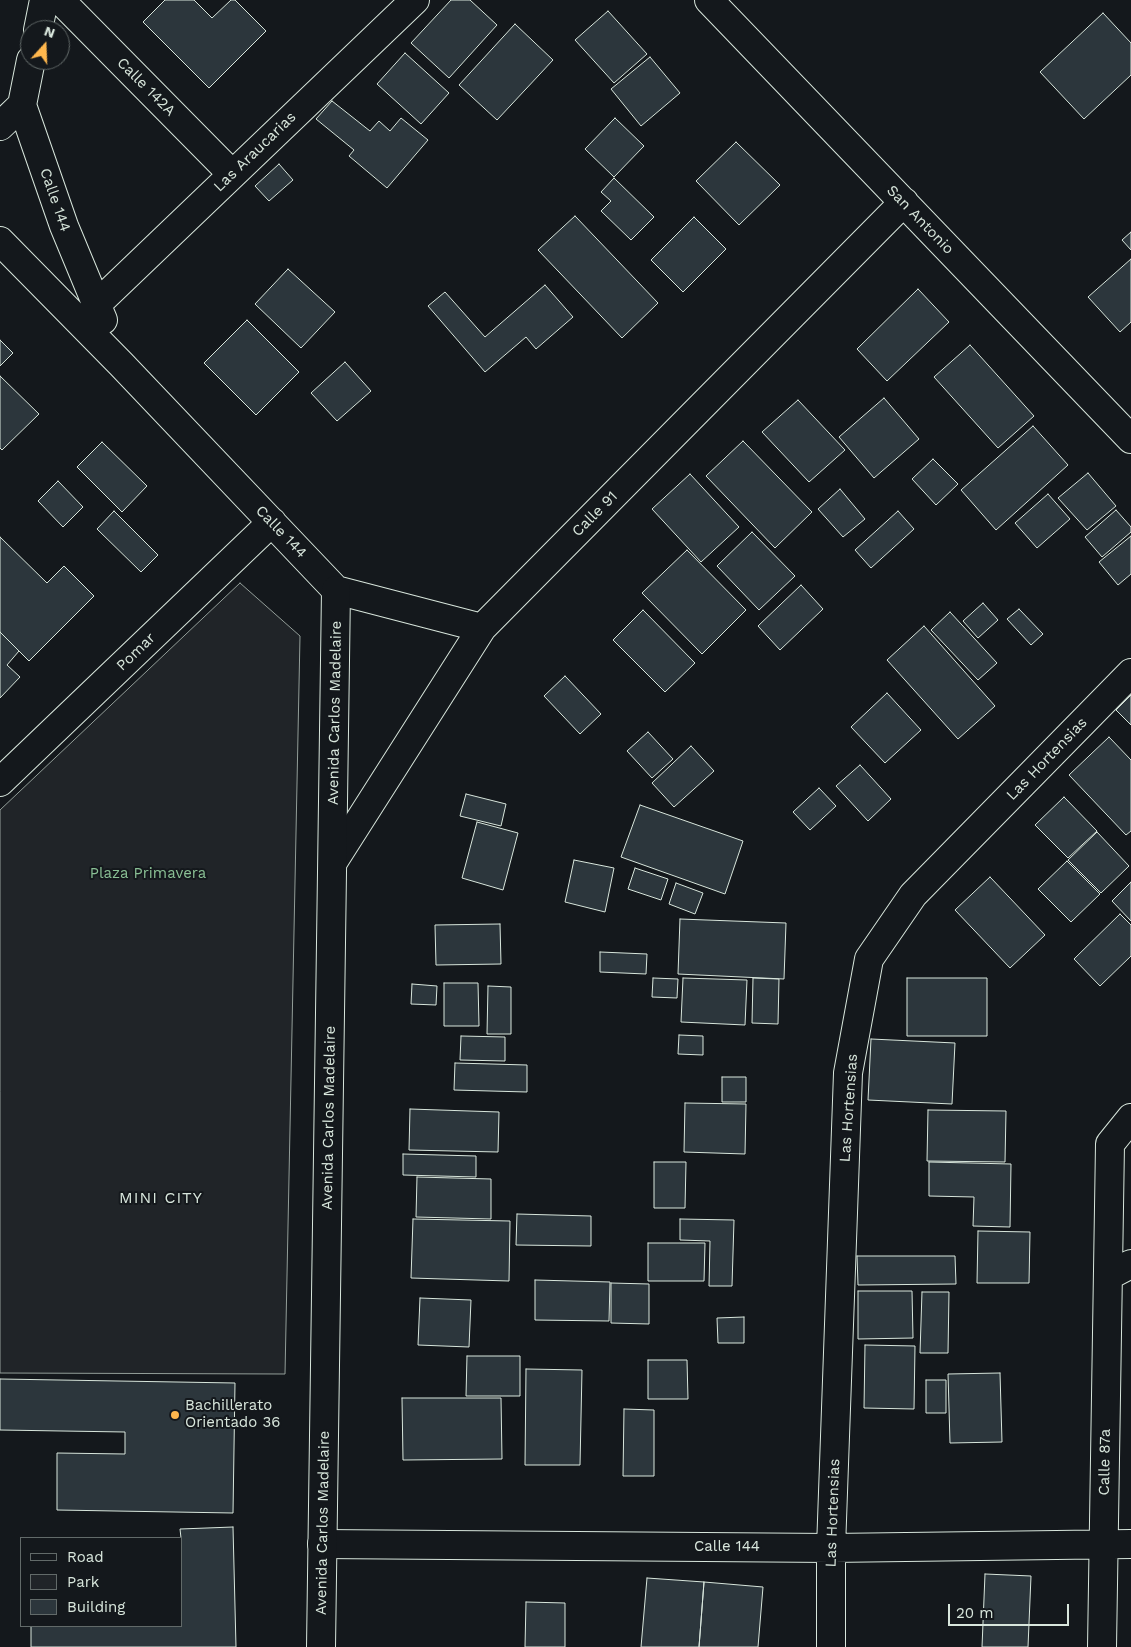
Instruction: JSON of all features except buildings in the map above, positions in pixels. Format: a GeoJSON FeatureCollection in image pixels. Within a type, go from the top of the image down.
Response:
{"type":"FeatureCollection","features":[{"type":"Feature","properties":{"kind":"street"},"geometry":{"type":"LineString","coordinates":[[40,20],[44,0]]}},
{"type":"Feature","properties":{"kind":"street","name":"Calle 142A"},"geometry":{"type":"LineString","coordinates":[[60,0],[232,174]]}},
{"type":"Feature","properties":{"kind":"street","name":"Las Araucarias"},"geometry":{"type":"LineString","coordinates":[[96,305],[415,0]]}},
{"type":"Feature","properties":{"kind":"street","name":"San Antonio"},"geometry":{"type":"LineString","coordinates":[[709,0],[1131,440]]}},
{"type":"Feature","properties":{"kind":"street"},"geometry":{"type":"LineString","coordinates":[[0,126],[22,105],[30,70]]}},
{"type":"Feature","properties":{"kind":"street","name":"Calle 144"},"geometry":{"type":"LineString","coordinates":[[22,105],[64,226],[121,364]]}},
{"type":"Feature","properties":{"kind":"street","name":"Calle 91"},"geometry":{"type":"LineString","coordinates":[[333,862],[482,628],[904,202]]}},
{"type":"Feature","properties":{"kind":"street","name":"Calle 144"},"geometry":{"type":"LineString","coordinates":[[0,241],[121,364],[336,590]]}},
{"type":"Feature","properties":{"kind":"street","name":"Pomar"},"geometry":{"type":"LineString","coordinates":[[0,782],[272,522]]}},
{"type":"Feature","properties":{"kind":"street"},"geometry":{"type":"LineString","coordinates":[[336,590],[482,628]]}},
{"type":"Feature","properties":{"kind":"street","name":"Avenida Carlos Madelaire"},"geometry":{"type":"LineString","coordinates":[[321,1647],[336,590]]}},
{"type":"Feature","properties":{"kind":"street","name":"Las Hortensias"},"geometry":{"type":"LineString","coordinates":[[830,1647],[831,1548],[848,1073],[868,959],[913,896],[1131,673]]}},
{"type":"Feature","properties":{"kind":"street","name":"Calle 87a"},"geometry":{"type":"LineString","coordinates":[[1102,1647],[1104,1544],[1120,1270],[1110,1144],[1131,1118]]}},
{"type":"Feature","properties":{"kind":"street","name":"Calle 144"},"geometry":{"type":"LineString","coordinates":[[322,1544],[831,1548],[1131,1544]]}},
{"type":"Feature","properties":{"kind":"green space","name":"Plaza Primavera"},"geometry":{"type":"Polygon","coordinates":[[[240,583],[300,636],[285,1374],[0,1373],[0,810],[240,583]]]}},
{"type":"Feature","properties":{"kind":"place","name":"Bachillerato Orientado 36"},"geometry":{"type":"Point","coordinates":[175,1415]}},
{"type":"Feature","properties":{"kind":"district","name":"MINI CITY"},"geometry":{"type":"Point","coordinates":[161,1198]}}]}
